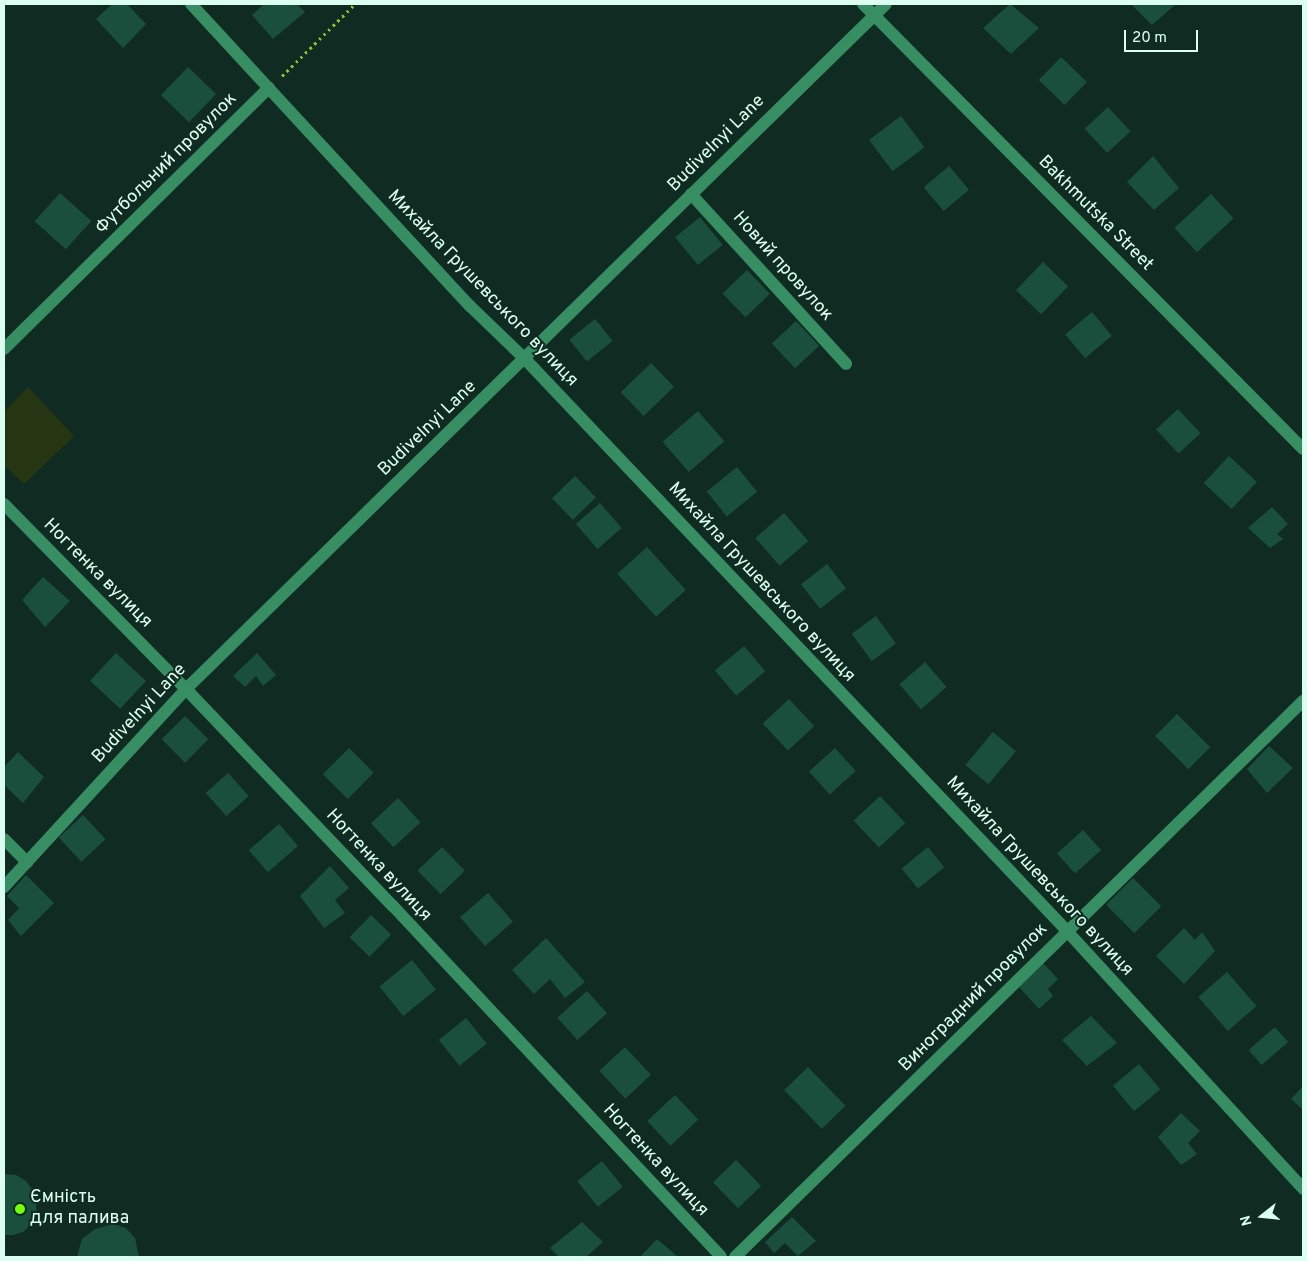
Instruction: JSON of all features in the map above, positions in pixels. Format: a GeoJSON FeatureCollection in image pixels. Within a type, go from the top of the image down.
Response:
{"type":"FeatureCollection","features":[{"type":"Feature","properties":{"kind":"street","name":"Михайла Грушевського вулиця"},"geometry":{"type":"LineString","coordinates":[[191,4],[470,306],[526,359],[1067,931],[1303,1189]]}},
{"type":"Feature","properties":{"kind":"street","name":"Bakhmutska Street"},"geometry":{"type":"LineString","coordinates":[[863,4],[1303,449]]}},
{"type":"Feature","properties":{"kind":"street","name":"Budivelnyi Lane"},"geometry":{"type":"LineString","coordinates":[[4,887],[186,689],[526,359],[691,194],[886,4]]}},
{"type":"Feature","properties":{"kind":"street","name":"Футбольний провулок"},"geometry":{"type":"LineString","coordinates":[[4,349],[269,88]]}},
{"type":"Feature","properties":{"kind":"street","name":"Новий провулок"},"geometry":{"type":"LineString","coordinates":[[691,194],[846,364]]}},
{"type":"Feature","properties":{"kind":"street","name":"Ногтенка вулиця"},"geometry":{"type":"LineString","coordinates":[[4,504],[186,689],[721,1257]]}},
{"type":"Feature","properties":{"kind":"street","name":"Виноградний провулок"},"geometry":{"type":"LineString","coordinates":[[735,1257],[1303,701]]}},
{"type":"Feature","properties":{"kind":"street"},"geometry":{"type":"LineString","coordinates":[[4,840],[27,862]]}},
{"type":"Feature","properties":{"kind":"path"},"geometry":{"type":"LineString","coordinates":[[269,88],[355,4]]}},
{"type":"Feature","properties":{"kind":"green space"},"geometry":{"type":"Polygon","coordinates":[[[28,387],[74,436],[24,484],[4,465],[4,412],[28,387]]]}},
{"type":"Feature","properties":{"kind":"building"},"geometry":{"type":"Polygon","coordinates":[[[112,4],[127,4],[146,24],[123,48],[96,19],[112,4]]]}},
{"type":"Feature","properties":{"kind":"building"},"geometry":{"type":"Polygon","coordinates":[[[264,4],[297,4],[305,12],[273,39],[252,15],[264,4]]]}},
{"type":"Feature","properties":{"kind":"building"},"geometry":{"type":"Polygon","coordinates":[[[1010,4],[1039,28],[1011,54],[983,28],[1010,4]]]}},
{"type":"Feature","properties":{"kind":"building"},"geometry":{"type":"Polygon","coordinates":[[[1131,4],[1176,4],[1152,25],[1131,4]]]}},
{"type":"Feature","properties":{"kind":"building"},"geometry":{"type":"Polygon","coordinates":[[[1061,57],[1087,82],[1065,105],[1039,80],[1061,57]]]}},
{"type":"Feature","properties":{"kind":"building"},"geometry":{"type":"Polygon","coordinates":[[[188,67],[216,94],[189,122],[161,95],[188,67]]]}},
{"type":"Feature","properties":{"kind":"building"},"geometry":{"type":"Polygon","coordinates":[[[1108,107],[1131,131],[1107,153],[1085,129],[1108,107]]]}},
{"type":"Feature","properties":{"kind":"building"},"geometry":{"type":"Polygon","coordinates":[[[901,116],[924,147],[893,171],[869,140],[901,116]]]}},
{"type":"Feature","properties":{"kind":"building"},"geometry":{"type":"Polygon","coordinates":[[[1153,156],[1179,188],[1154,210],[1127,182],[1153,156]]]}},
{"type":"Feature","properties":{"kind":"building"},"geometry":{"type":"Polygon","coordinates":[[[949,166],[969,190],[944,211],[924,187],[949,166]]]}},
{"type":"Feature","properties":{"kind":"building"},"geometry":{"type":"Polygon","coordinates":[[[60,193],[91,221],[66,249],[35,221],[60,193]]]}},
{"type":"Feature","properties":{"kind":"building"},"geometry":{"type":"Polygon","coordinates":[[[1211,194],[1234,218],[1197,252],[1174,228],[1211,194]]]}},
{"type":"Feature","properties":{"kind":"building"},"geometry":{"type":"Polygon","coordinates":[[[700,217],[723,245],[698,265],[675,237],[700,217]]]}},
{"type":"Feature","properties":{"kind":"building"},"geometry":{"type":"Polygon","coordinates":[[[1043,262],[1068,286],[1041,314],[1016,290],[1043,262]]]}},
{"type":"Feature","properties":{"kind":"building"},"geometry":{"type":"Polygon","coordinates":[[[747,270],[770,294],[745,317],[723,294],[747,270]]]}},
{"type":"Feature","properties":{"kind":"building"},"geometry":{"type":"Polygon","coordinates":[[[1092,312],[1112,336],[1085,358],[1065,334],[1092,312]]]}},
{"type":"Feature","properties":{"kind":"building"},"geometry":{"type":"Polygon","coordinates":[[[595,319],[613,341],[587,362],[569,340],[595,319]]]}},
{"type":"Feature","properties":{"kind":"building"},"geometry":{"type":"Polygon","coordinates":[[[796,321],[819,346],[795,368],[772,344],[796,321]]]}},
{"type":"Feature","properties":{"kind":"building"},"geometry":{"type":"Polygon","coordinates":[[[651,363],[674,387],[644,416],[621,392],[651,363]]]}},
{"type":"Feature","properties":{"kind":"building"},"geometry":{"type":"Polygon","coordinates":[[[1178,409],[1201,433],[1179,454],[1156,429],[1178,409]]]}},
{"type":"Feature","properties":{"kind":"building"},"geometry":{"type":"Polygon","coordinates":[[[698,411],[724,441],[689,472],[663,442],[698,411]]]}},
{"type":"Feature","properties":{"kind":"building"},"geometry":{"type":"Polygon","coordinates":[[[1229,456],[1257,482],[1232,509],[1204,483],[1229,456]]]}},
{"type":"Feature","properties":{"kind":"building"},"geometry":{"type":"Polygon","coordinates":[[[737,467],[757,492],[727,516],[707,492],[737,467]]]}},
{"type":"Feature","properties":{"kind":"building"},"geometry":{"type":"Polygon","coordinates":[[[575,476],[596,498],[573,520],[552,498],[575,476]]]}},
{"type":"Feature","properties":{"kind":"building"},"geometry":{"type":"Polygon","coordinates":[[[600,503],[622,528],[597,549],[576,524],[600,503]]]}},
{"type":"Feature","properties":{"kind":"building"},"geometry":{"type":"Polygon","coordinates":[[[1272,507],[1288,524],[1277,534],[1283,539],[1270,548],[1248,528],[1272,507]]]}},
{"type":"Feature","properties":{"kind":"building"},"geometry":{"type":"Polygon","coordinates":[[[784,513],[808,541],[780,566],[755,538],[784,513]]]}},
{"type":"Feature","properties":{"kind":"building"},"geometry":{"type":"Polygon","coordinates":[[[647,547],[686,590],[656,617],[617,574],[647,547]]]}},
{"type":"Feature","properties":{"kind":"building"},"geometry":{"type":"Polygon","coordinates":[[[827,564],[846,588],[820,609],[801,584],[827,564]]]}},
{"type":"Feature","properties":{"kind":"building"},"geometry":{"type":"Polygon","coordinates":[[[43,577],[70,601],[45,627],[22,600],[43,577]]]}},
{"type":"Feature","properties":{"kind":"building"},"geometry":{"type":"Polygon","coordinates":[[[876,616],[896,644],[872,661],[852,634],[876,616]]]}},
{"type":"Feature","properties":{"kind":"building"},"geometry":{"type":"Polygon","coordinates":[[[744,646],[765,671],[736,696],[715,670],[744,646]]]}},
{"type":"Feature","properties":{"kind":"building"},"geometry":{"type":"Polygon","coordinates":[[[116,653],[146,681],[120,709],[90,681],[116,653]]]}},
{"type":"Feature","properties":{"kind":"building"},"geometry":{"type":"Polygon","coordinates":[[[257,653],[276,675],[263,686],[256,676],[245,687],[233,676],[257,653]]]}},
{"type":"Feature","properties":{"kind":"building"},"geometry":{"type":"Polygon","coordinates":[[[925,662],[947,687],[921,709],[899,684],[925,662]]]}},
{"type":"Feature","properties":{"kind":"building"},"geometry":{"type":"Polygon","coordinates":[[[789,699],[814,726],[788,751],[763,724],[789,699]]]}},
{"type":"Feature","properties":{"kind":"building"},"geometry":{"type":"Polygon","coordinates":[[[1177,714],[1210,747],[1188,769],[1155,736],[1177,714]]]}},
{"type":"Feature","properties":{"kind":"building"},"geometry":{"type":"Polygon","coordinates":[[[185,716],[208,739],[185,763],[162,739],[185,716]]]}},
{"type":"Feature","properties":{"kind":"building"},"geometry":{"type":"Polygon","coordinates":[[[993,732],[1016,751],[988,784],[965,765],[993,732]]]}},
{"type":"Feature","properties":{"kind":"building"},"geometry":{"type":"Polygon","coordinates":[[[1269,746],[1293,768],[1267,793],[1247,769],[1269,746]]]}},
{"type":"Feature","properties":{"kind":"building"},"geometry":{"type":"Polygon","coordinates":[[[349,748],[374,773],[348,799],[323,774],[349,748]]]}},
{"type":"Feature","properties":{"kind":"building"},"geometry":{"type":"Polygon","coordinates":[[[835,748],[856,771],[830,794],[809,771],[835,748]]]}},
{"type":"Feature","properties":{"kind":"building"},"geometry":{"type":"Polygon","coordinates":[[[18,752],[44,777],[23,803],[4,785],[4,767],[18,752]]]}},
{"type":"Feature","properties":{"kind":"building"},"geometry":{"type":"Polygon","coordinates":[[[228,773],[249,796],[226,816],[206,793],[228,773]]]}},
{"type":"Feature","properties":{"kind":"building"},"geometry":{"type":"Polygon","coordinates":[[[880,796],[905,823],[879,848],[854,821],[880,796]]]}},
{"type":"Feature","properties":{"kind":"building"},"geometry":{"type":"Polygon","coordinates":[[[398,798],[421,822],[393,847],[371,823],[398,798]]]}},
{"type":"Feature","properties":{"kind":"building"},"geometry":{"type":"Polygon","coordinates":[[[83,815],[106,839],[81,862],[59,838],[83,815]]]}},
{"type":"Feature","properties":{"kind":"building"},"geometry":{"type":"Polygon","coordinates":[[[279,824],[298,846],[268,872],[249,850],[279,824]]]}},
{"type":"Feature","properties":{"kind":"building"},"geometry":{"type":"Polygon","coordinates":[[[1083,830],[1101,850],[1075,873],[1057,853],[1083,830]]]}},
{"type":"Feature","properties":{"kind":"building"},"geometry":{"type":"Polygon","coordinates":[[[442,847],[465,871],[440,894],[418,871],[442,847]]]}},
{"type":"Feature","properties":{"kind":"building"},"geometry":{"type":"Polygon","coordinates":[[[928,847],[944,867],[918,889],[902,868],[928,847]]]}},
{"type":"Feature","properties":{"kind":"building"},"geometry":{"type":"Polygon","coordinates":[[[330,866],[349,888],[335,900],[345,913],[324,928],[300,896],[330,866]]]}},
{"type":"Feature","properties":{"kind":"building"},"geometry":{"type":"Polygon","coordinates":[[[26,875],[54,903],[21,936],[8,920],[19,908],[7,896],[26,875]]]}},
{"type":"Feature","properties":{"kind":"building"},"geometry":{"type":"Polygon","coordinates":[[[1133,878],[1161,906],[1134,933],[1106,905],[1133,878]]]}},
{"type":"Feature","properties":{"kind":"building"},"geometry":{"type":"Polygon","coordinates":[[[488,893],[513,922],[485,946],[460,917],[488,893]]]}},
{"type":"Feature","properties":{"kind":"building"},"geometry":{"type":"Polygon","coordinates":[[[371,915],[391,934],[370,957],[349,937],[371,915]]]}},
{"type":"Feature","properties":{"kind":"building"},"geometry":{"type":"Polygon","coordinates":[[[1184,928],[1195,940],[1202,932],[1215,951],[1184,984],[1156,956],[1184,928]]]}},
{"type":"Feature","properties":{"kind":"building"},"geometry":{"type":"Polygon","coordinates":[[[546,938],[585,982],[565,998],[550,979],[534,994],[512,970],[546,938]]]}},
{"type":"Feature","properties":{"kind":"building"},"geometry":{"type":"Polygon","coordinates":[[[412,960],[436,990],[403,1016],[379,986],[412,960]]]}},
{"type":"Feature","properties":{"kind":"building"},"geometry":{"type":"Polygon","coordinates":[[[1043,963],[1058,979],[1048,989],[1053,996],[1039,1009],[1019,987],[1043,963]]]}},
{"type":"Feature","properties":{"kind":"building"},"geometry":{"type":"Polygon","coordinates":[[[1227,972],[1257,1006],[1228,1031],[1198,997],[1227,972]]]}},
{"type":"Feature","properties":{"kind":"building"},"geometry":{"type":"Polygon","coordinates":[[[587,991],[607,1013],[577,1040],[557,1018],[587,991]]]}},
{"type":"Feature","properties":{"kind":"building"},"geometry":{"type":"Polygon","coordinates":[[[1091,1016],[1117,1043],[1087,1066],[1062,1040],[1091,1016]]]}},
{"type":"Feature","properties":{"kind":"building"},"geometry":{"type":"Polygon","coordinates":[[[466,1018],[487,1044],[460,1066],[439,1040],[466,1018]]]}},
{"type":"Feature","properties":{"kind":"building"},"geometry":{"type":"Polygon","coordinates":[[[1275,1027],[1288,1042],[1262,1065],[1249,1050],[1275,1027]]]}},
{"type":"Feature","properties":{"kind":"building"},"geometry":{"type":"Polygon","coordinates":[[[625,1047],[651,1075],[625,1099],[599,1071],[625,1047]]]}},
{"type":"Feature","properties":{"kind":"building"},"geometry":{"type":"Polygon","coordinates":[[[1139,1064],[1160,1089],[1134,1111],[1113,1086],[1139,1064]]]}},
{"type":"Feature","properties":{"kind":"building"},"geometry":{"type":"Polygon","coordinates":[[[808,1067],[846,1106],[822,1129],[784,1090],[808,1067]]]}},
{"type":"Feature","properties":{"kind":"building"},"geometry":{"type":"Polygon","coordinates":[[[1303,1086],[1303,1110],[1291,1099],[1303,1086]]]}},
{"type":"Feature","properties":{"kind":"building"},"geometry":{"type":"Polygon","coordinates":[[[675,1095],[698,1120],[670,1146],[647,1121],[675,1095]]]}},
{"type":"Feature","properties":{"kind":"building"},"geometry":{"type":"Polygon","coordinates":[[[1181,1113],[1200,1131],[1188,1143],[1197,1154],[1181,1165],[1158,1137],[1181,1113]]]}},
{"type":"Feature","properties":{"kind":"building"},"geometry":{"type":"Polygon","coordinates":[[[736,1160],[761,1186],[738,1208],[713,1182],[736,1160]]]}},
{"type":"Feature","properties":{"kind":"building"},"geometry":{"type":"Polygon","coordinates":[[[602,1161],[623,1187],[598,1207],[577,1181],[602,1161]]]}},
{"type":"Feature","properties":{"kind":"building","name":"Ємність для палива"},"geometry":{"type":"Polygon","coordinates":[[[4,1174],[16,1175],[26,1181],[34,1192],[36,1203],[37,1215],[33,1223],[23,1232],[13,1235],[4,1235],[4,1174]]]}},
{"type":"Feature","properties":{"kind":"building"},"geometry":{"type":"Polygon","coordinates":[[[792,1217],[816,1241],[798,1256],[785,1243],[774,1253],[765,1242],[792,1217]]]}},
{"type":"Feature","properties":{"kind":"building"},"geometry":{"type":"Polygon","coordinates":[[[582,1222],[603,1242],[586,1257],[559,1257],[550,1248],[582,1222]]]}},
{"type":"Feature","properties":{"kind":"building","name":"Ємність для палива"},"geometry":{"type":"Polygon","coordinates":[[[113,1224],[126,1228],[135,1238],[139,1257],[77,1257],[82,1239],[95,1229],[113,1224]]]}},
{"type":"Feature","properties":{"kind":"building"},"geometry":{"type":"Polygon","coordinates":[[[657,1239],[678,1257],[640,1257],[657,1239]]]}},
{"type":"Feature","properties":{"kind":"place","name":"Ємність для палива"},"geometry":{"type":"Point","coordinates":[20,1209]}}]}
